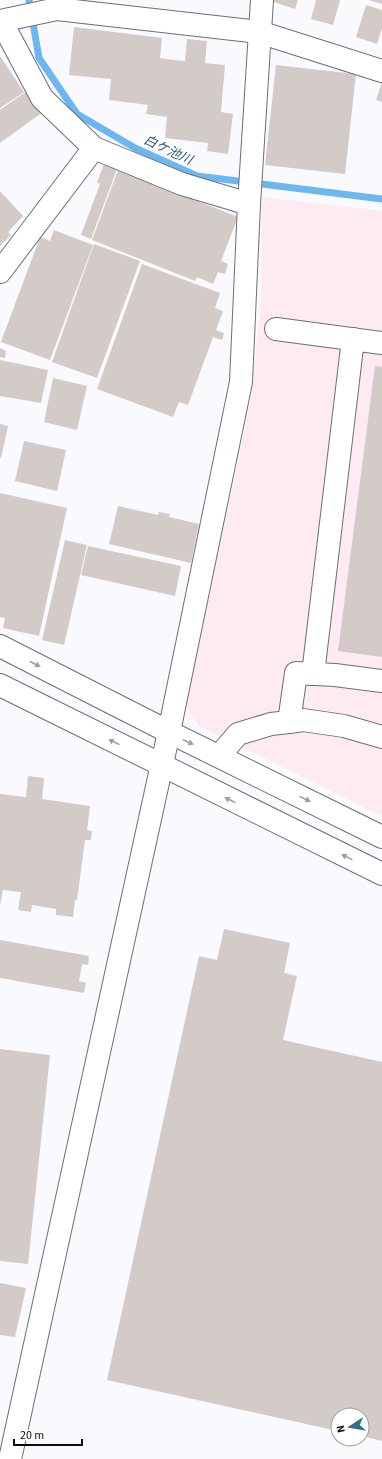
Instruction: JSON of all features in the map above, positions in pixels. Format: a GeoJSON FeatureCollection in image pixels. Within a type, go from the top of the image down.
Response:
{"type":"FeatureCollection","features":[{"type":"Feature","properties":{"kind":"street"},"geometry":{"type":"LineString","coordinates":[[10,1459],[169,732],[242,382],[249,204],[262,0]]}},
{"type":"Feature","properties":{"kind":"street"},"geometry":{"type":"LineString","coordinates":[[249,204],[182,184],[94,148],[42,98],[0,21],[57,9],[259,32],[382,71]]}},
{"type":"Feature","properties":{"kind":"street"},"geometry":{"type":"LineString","coordinates":[[0,272],[94,148]]}},
{"type":"Feature","properties":{"kind":"street"},"geometry":{"type":"LineString","coordinates":[[276,329],[382,343]]}},
{"type":"Feature","properties":{"kind":"street"},"geometry":{"type":"LineString","coordinates":[[313,674],[353,339]]}},
{"type":"Feature","properties":{"kind":"street"},"geometry":{"type":"LineString","coordinates":[[0,646],[169,732],[382,837]]}},
{"type":"Feature","properties":{"kind":"street"},"geometry":{"type":"LineString","coordinates":[[289,722],[296,673],[335,675],[382,681]]}},
{"type":"Feature","properties":{"kind":"street"},"geometry":{"type":"LineString","coordinates":[[0,686],[382,874]]}},
{"type":"Feature","properties":{"kind":"street"},"geometry":{"type":"LineString","coordinates":[[219,756],[238,734],[271,724],[303,720],[344,726],[382,736]]}},
{"type":"Feature","properties":{"kind":"shaded area"},"geometry":{"type":"Polygon","coordinates":[[[262,197],[382,211],[382,816],[199,726],[186,707],[252,394],[261,296],[262,197]]]}},
{"type":"Feature","properties":{"kind":"building"},"geometry":{"type":"Polygon","coordinates":[[[268,0],[298,0],[295,9],[268,0]]]}},
{"type":"Feature","properties":{"kind":"building"},"geometry":{"type":"Polygon","coordinates":[[[316,0],[340,0],[333,25],[311,19],[316,0]]]}},
{"type":"Feature","properties":{"kind":"building"},"geometry":{"type":"Polygon","coordinates":[[[369,0],[382,0],[382,4],[369,0]]]}},
{"type":"Feature","properties":{"kind":"building"},"geometry":{"type":"Polygon","coordinates":[[[366,5],[382,10],[382,28],[377,44],[356,37],[366,5]]]}},
{"type":"Feature","properties":{"kind":"building"},"geometry":{"type":"Polygon","coordinates":[[[74,27],[162,38],[160,58],[173,60],[185,61],[187,39],[207,41],[205,63],[225,65],[221,112],[233,114],[228,154],[207,151],[208,143],[165,138],[167,117],[146,114],[148,105],[109,100],[111,79],[69,75],[74,27]]]}},
{"type":"Feature","properties":{"kind":"building"},"geometry":{"type":"Polygon","coordinates":[[[0,56],[24,92],[0,108],[0,56]]]}},
{"type":"Feature","properties":{"kind":"building"},"geometry":{"type":"Polygon","coordinates":[[[276,65],[356,74],[345,174],[265,165],[276,65]]]}},
{"type":"Feature","properties":{"kind":"building"},"geometry":{"type":"Polygon","coordinates":[[[382,82],[382,102],[376,100],[382,82]]]}},
{"type":"Feature","properties":{"kind":"building"},"geometry":{"type":"Polygon","coordinates":[[[27,91],[43,112],[0,143],[0,110],[27,91]]]}},
{"type":"Feature","properties":{"kind":"building"},"geometry":{"type":"Polygon","coordinates":[[[104,164],[117,169],[91,239],[81,235],[100,184],[97,182],[104,164]]]}},
{"type":"Feature","properties":{"kind":"building"},"geometry":{"type":"Polygon","coordinates":[[[118,170],[238,217],[221,261],[228,264],[225,274],[218,272],[213,284],[197,277],[195,281],[92,240],[118,170]]]}},
{"type":"Feature","properties":{"kind":"building"},"geometry":{"type":"Polygon","coordinates":[[[0,191],[23,216],[8,232],[11,235],[0,246],[0,191]]]}},
{"type":"Feature","properties":{"kind":"building"},"geometry":{"type":"Polygon","coordinates":[[[54,230],[93,245],[50,360],[1,342],[40,237],[50,241],[54,230]]]}},
{"type":"Feature","properties":{"kind":"building"},"geometry":{"type":"Polygon","coordinates":[[[94,244],[140,261],[97,378],[52,362],[94,244]]]}},
{"type":"Feature","properties":{"kind":"building"},"geometry":{"type":"Polygon","coordinates":[[[142,264],[220,293],[215,308],[223,311],[216,330],[224,333],[222,340],[213,337],[188,405],[179,402],[173,417],[97,389],[142,264]]]}},
{"type":"Feature","properties":{"kind":"building"},"geometry":{"type":"Polygon","coordinates":[[[0,348],[6,351],[5,358],[0,357],[0,348]]]}},
{"type":"Feature","properties":{"kind":"building"},"geometry":{"type":"Polygon","coordinates":[[[0,360],[48,370],[41,403],[0,396],[0,360]]]}},
{"type":"Feature","properties":{"kind":"building"},"geometry":{"type":"Polygon","coordinates":[[[375,366],[382,367],[382,657],[338,651],[375,366]]]}},
{"type":"Feature","properties":{"kind":"building"},"geometry":{"type":"Polygon","coordinates":[[[53,378],[87,386],[77,430],[44,422],[53,378]]]}},
{"type":"Feature","properties":{"kind":"building"},"geometry":{"type":"Polygon","coordinates":[[[0,424],[8,426],[1,458],[0,458],[0,424]]]}},
{"type":"Feature","properties":{"kind":"building"},"geometry":{"type":"Polygon","coordinates":[[[24,441],[66,450],[57,491],[15,481],[24,441]]]}},
{"type":"Feature","properties":{"kind":"building"},"geometry":{"type":"Polygon","coordinates":[[[0,493],[67,508],[39,636],[3,628],[5,618],[0,617],[0,493]]]}},
{"type":"Feature","properties":{"kind":"building"},"geometry":{"type":"Polygon","coordinates":[[[118,506],[158,515],[159,512],[170,514],[169,517],[199,524],[191,563],[109,544],[118,506]]]}},
{"type":"Feature","properties":{"kind":"building"},"geometry":{"type":"Polygon","coordinates":[[[65,540],[87,545],[64,645],[42,640],[65,540]]]}},
{"type":"Feature","properties":{"kind":"building"},"geometry":{"type":"Polygon","coordinates":[[[88,546],[181,566],[175,596],[81,575],[88,546]]]}},
{"type":"Feature","properties":{"kind":"building"},"geometry":{"type":"Polygon","coordinates":[[[28,776],[44,778],[42,799],[90,806],[87,830],[92,831],[91,840],[85,840],[77,900],[75,900],[73,917],[56,915],[56,909],[32,905],[31,912],[18,910],[21,892],[3,890],[0,906],[0,794],[26,797],[28,776]]]}},
{"type":"Feature","properties":{"kind":"building"},"geometry":{"type":"Polygon","coordinates":[[[224,929],[290,943],[284,973],[297,976],[283,1040],[382,1062],[382,1441],[370,1438],[370,1407],[330,1407],[330,1429],[107,1380],[199,956],[217,960],[224,929]]]}},
{"type":"Feature","properties":{"kind":"building"},"geometry":{"type":"Polygon","coordinates":[[[0,940],[89,956],[88,965],[82,964],[79,981],[86,983],[84,993],[0,978],[0,940]]]}},
{"type":"Feature","properties":{"kind":"building"},"geometry":{"type":"Polygon","coordinates":[[[0,1049],[50,1055],[28,1264],[0,1261],[0,1049]]]}},
{"type":"Feature","properties":{"kind":"building"},"geometry":{"type":"Polygon","coordinates":[[[0,1283],[26,1288],[15,1337],[0,1335],[0,1283]]]}},
{"type":"Feature","properties":{"kind":"waterway","name":"白ケ池川"},"geometry":{"type":"LineString","coordinates":[[29,0],[39,58],[77,114],[135,148],[197,176],[382,199]]}}]}
